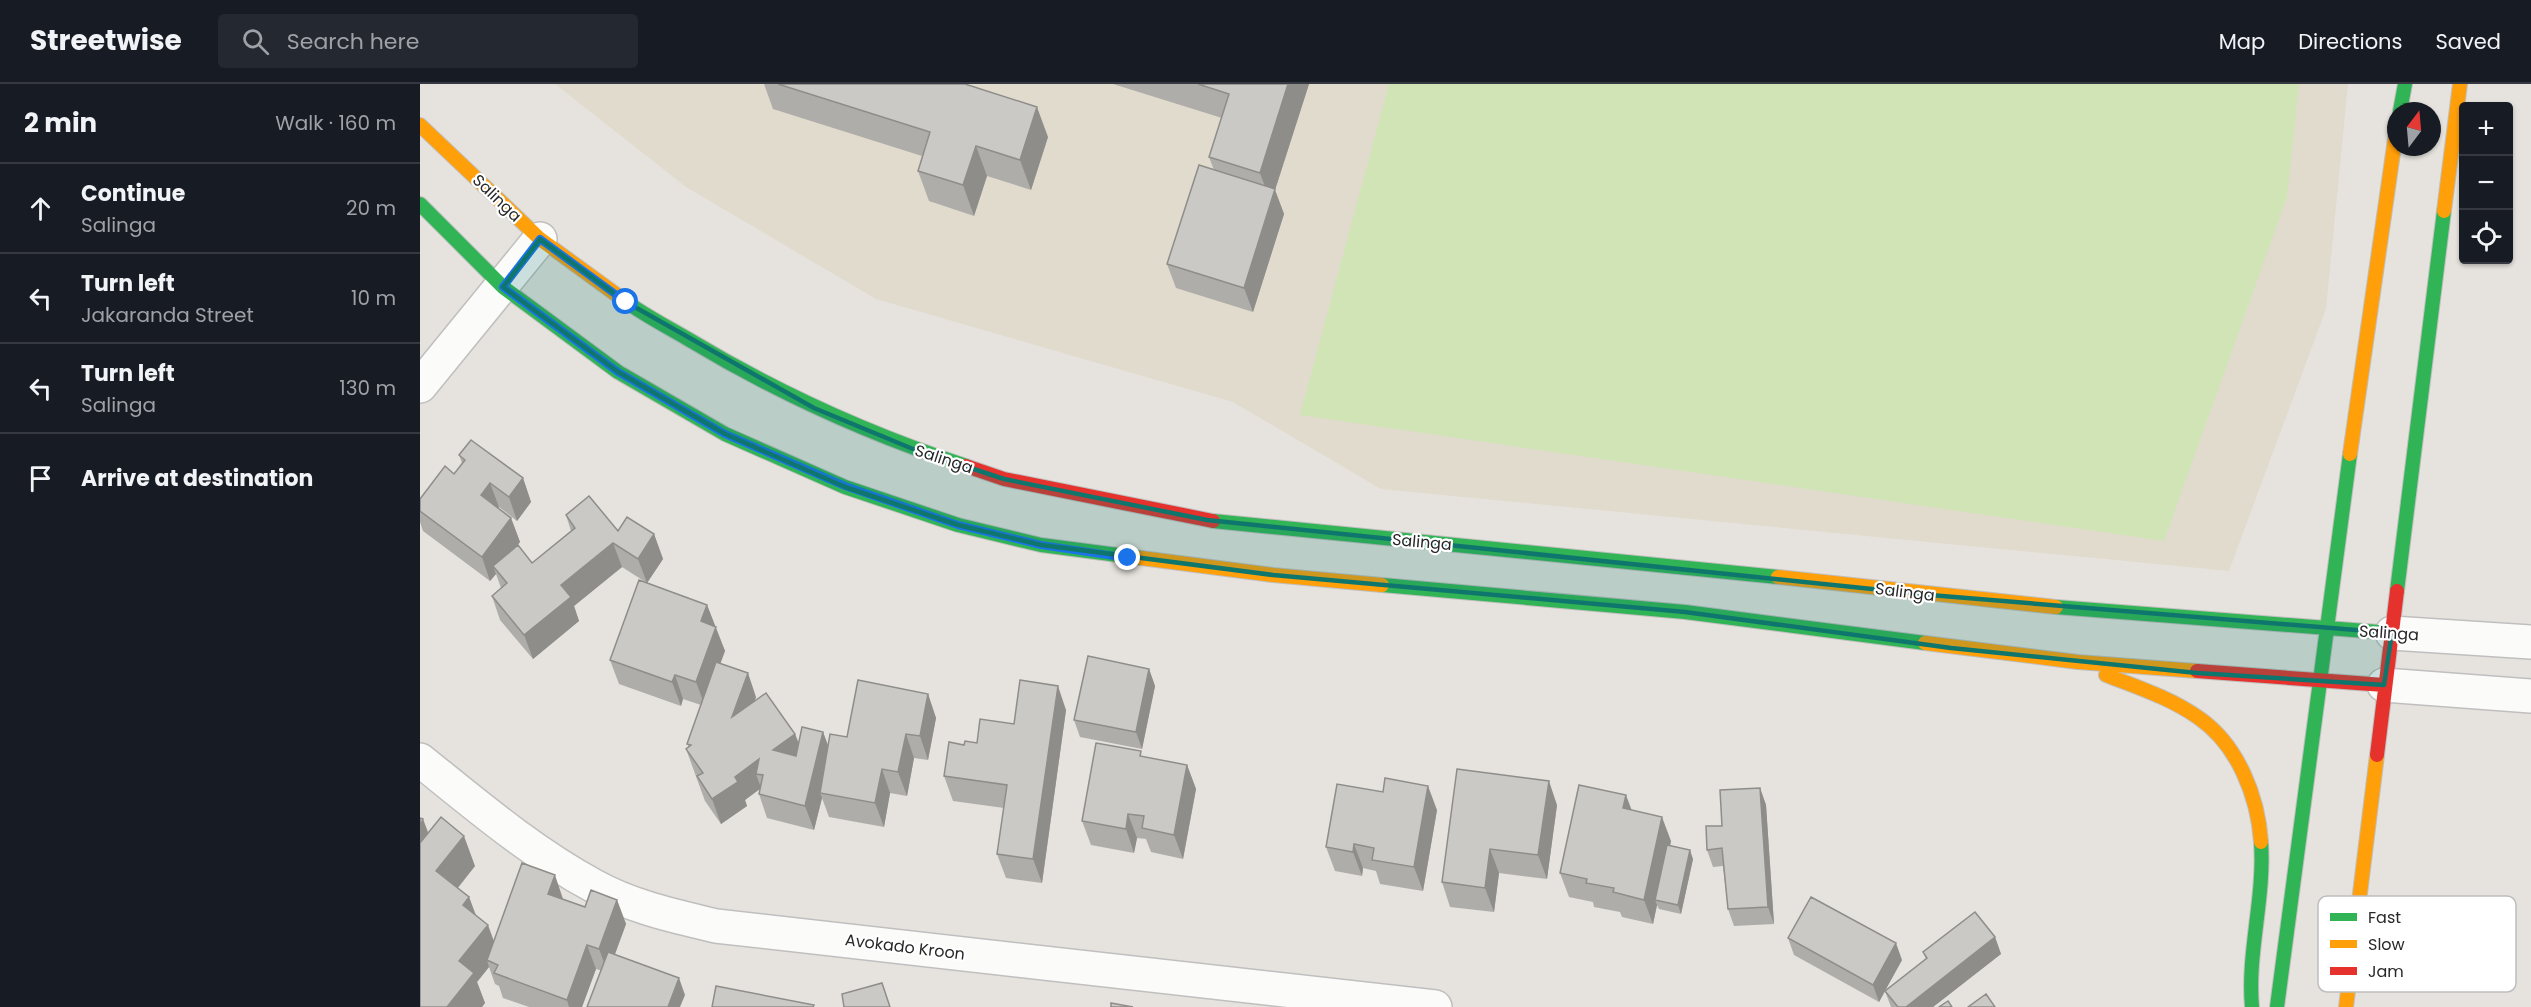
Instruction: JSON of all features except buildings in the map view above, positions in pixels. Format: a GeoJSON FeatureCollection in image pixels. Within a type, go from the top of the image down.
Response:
{"type":"FeatureCollection","features":[{"type":"Feature","properties":{"kind":"street"},"geometry":{"type":"LineString","coordinates":[[2402,102],[2405,84]]}},
{"type":"Feature","properties":{"kind":"street"},"geometry":{"type":"LineString","coordinates":[[2359,896],[2460,84]]}},
{"type":"Feature","properties":{"kind":"street","name":"Salinga"},"geometry":{"type":"LineString","coordinates":[[420,125],[540,239],[626,302],[708,351],[814,408],[933,456],[1004,479],[1100,501],[1207,520],[1299,531],[1695,567],[1953,597],[2325,628],[2531,642]]}},
{"type":"Feature","properties":{"kind":"street"},"geometry":{"type":"LineString","coordinates":[[2277,1007],[2325,628],[2393,156]]}},
{"type":"Feature","properties":{"kind":"street"},"geometry":{"type":"LineString","coordinates":[[420,204],[503,287],[618,372],[725,434],[845,486],[958,525],[1041,545],[1284,576],[1685,612],[2078,663],[2531,696]]}},
{"type":"Feature","properties":{"kind":"street"},"geometry":{"type":"LineString","coordinates":[[420,386],[540,239]]}},
{"type":"Feature","properties":{"kind":"street"},"geometry":{"type":"LineString","coordinates":[[2078,663],[2165,699],[2199,718],[2242,768],[2255,798],[2262,825],[2263,858],[2249,984],[2252,1007]]}},
{"type":"Feature","properties":{"kind":"street","name":"Avokado Kroon"},"geometry":{"type":"LineString","coordinates":[[420,760],[530,846],[596,887],[653,910],[716,926],[1435,1007]]}},
{"type":"Feature","properties":{"kind":"street"},"geometry":{"type":"LineString","coordinates":[[2346,1007],[2348,992]]}},
{"type":"Feature","properties":{"kind":"highlighted area"},"geometry":{"type":"Polygon","coordinates":[[[540,239],[626,302],[814,408],[913,449],[1004,479],[1100,501],[1207,520],[1930,595],[2392,633],[2384,685],[2197,673],[1951,648],[1685,612],[1273,575],[1041,545],[958,525],[845,487],[725,434],[618,372],[503,287],[540,239]]]}},
{"type":"Feature","properties":{"kind":"shaded area"},"geometry":{"type":"Polygon","coordinates":[[[555,84],[2348,84],[2326,309],[2229,571],[1381,489],[1233,402],[876,299],[686,187],[555,84]]]}},
{"type":"Feature","properties":{"kind":"green space"},"geometry":{"type":"Polygon","coordinates":[[[1389,84],[2299,84],[2287,197],[2164,541],[1300,415],[1389,84]]]}},
{"type":"Feature","properties":{"kind":"traffic: fast"},"geometry":{"type":"LineString","coordinates":[[2402,102],[2405,84]]}},
{"type":"Feature","properties":{"kind":"traffic: fast"},"geometry":{"type":"LineString","coordinates":[[420,204],[503,287],[618,372],[725,434],[845,487],[958,525],[1041,545],[1141,558]]}},
{"type":"Feature","properties":{"kind":"traffic: fast"},"geometry":{"type":"LineString","coordinates":[[2397,591],[2444,211]]}},
{"type":"Feature","properties":{"kind":"traffic: fast"},"geometry":{"type":"LineString","coordinates":[[621,298],[721,358],[789,394],[858,426],[966,466]]}},
{"type":"Feature","properties":{"kind":"traffic: fast"},"geometry":{"type":"LineString","coordinates":[[2277,1007],[2350,454]]}},
{"type":"Feature","properties":{"kind":"traffic: fast"},"geometry":{"type":"LineString","coordinates":[[1213,521],[1778,577]]}},
{"type":"Feature","properties":{"kind":"traffic: fast"},"geometry":{"type":"LineString","coordinates":[[1382,585],[1685,612],[1925,643]]}},
{"type":"Feature","properties":{"kind":"traffic: fast"},"geometry":{"type":"LineString","coordinates":[[2056,607],[2392,633]]}},
{"type":"Feature","properties":{"kind":"traffic: fast"},"geometry":{"type":"LineString","coordinates":[[2252,1007],[2252,966],[2261,884],[2261,842]]}},
{"type":"Feature","properties":{"kind":"traffic: slow"},"geometry":{"type":"LineString","coordinates":[[2444,211],[2460,84]]}},
{"type":"Feature","properties":{"kind":"traffic: slow"},"geometry":{"type":"LineString","coordinates":[[420,125],[540,239],[621,298]]}},
{"type":"Feature","properties":{"kind":"traffic: slow"},"geometry":{"type":"LineString","coordinates":[[2350,454],[2393,156]]}},
{"type":"Feature","properties":{"kind":"traffic: slow"},"geometry":{"type":"LineString","coordinates":[[1141,558],[1273,575],[1382,585]]}},
{"type":"Feature","properties":{"kind":"traffic: slow"},"geometry":{"type":"LineString","coordinates":[[1778,577],[2056,607]]}},
{"type":"Feature","properties":{"kind":"traffic: slow"},"geometry":{"type":"LineString","coordinates":[[1925,643],[2078,662],[2197,671]]}},
{"type":"Feature","properties":{"kind":"traffic: slow"},"geometry":{"type":"LineString","coordinates":[[2106,675],[2177,705],[2213,729],[2225,742],[2244,773],[2256,807],[2261,842]]}},
{"type":"Feature","properties":{"kind":"traffic: slow"},"geometry":{"type":"LineString","coordinates":[[2360,896],[2377,755]]}},
{"type":"Feature","properties":{"kind":"traffic: slow"},"geometry":{"type":"LineString","coordinates":[[2346,1007],[2348,992]]}},
{"type":"Feature","properties":{"kind":"traffic: jam"},"geometry":{"type":"LineString","coordinates":[[966,466],[1004,479],[1213,521]]}},
{"type":"Feature","properties":{"kind":"traffic: jam"},"geometry":{"type":"LineString","coordinates":[[2377,755],[2397,591]]}},
{"type":"Feature","properties":{"kind":"traffic: jam"},"geometry":{"type":"LineString","coordinates":[[2197,671],[2384,685]]}},
{"type":"Feature","properties":{"kind":"route"},"geometry":{"type":"LineString","coordinates":[[626,302],[540,239],[503,287],[618,372],[725,434],[845,486],[958,525],[1041,545],[1128,558]]}}]}
